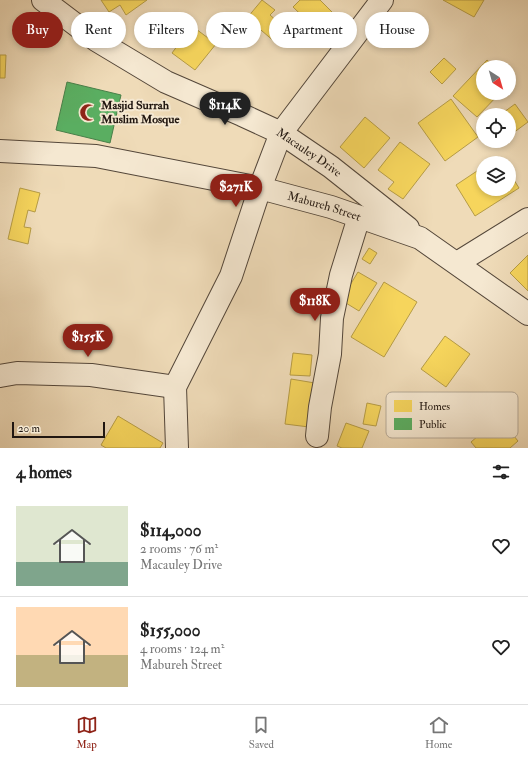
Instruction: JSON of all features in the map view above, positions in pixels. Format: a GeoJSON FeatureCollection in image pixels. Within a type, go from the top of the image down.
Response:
{"type":"FeatureCollection","features":[{"type":"Feature","properties":{"kind":"street","name":"Macauley Drive"},"geometry":{"type":"LineString","coordinates":[[43,0],[96,40],[166,82],[281,133],[331,167],[420,238]]}},
{"type":"Feature","properties":{"kind":"street"},"geometry":{"type":"LineString","coordinates":[[177,448],[175,386],[231,276],[260,188],[281,133],[382,0]]}},
{"type":"Feature","properties":{"kind":"street","name":"Mabureh Street"},"geometry":{"type":"LineString","coordinates":[[0,151],[96,156],[260,188],[330,207],[420,238],[528,314]]}},
{"type":"Feature","properties":{"kind":"street"},"geometry":{"type":"LineString","coordinates":[[317,436],[320,408],[330,354],[332,318],[341,275],[359,217]]}},
{"type":"Feature","properties":{"kind":"street"},"geometry":{"type":"LineString","coordinates":[[456,263],[528,219]]}},
{"type":"Feature","properties":{"kind":"street"},"geometry":{"type":"LineString","coordinates":[[0,376],[17,373],[91,375],[175,386]]}},
{"type":"Feature","properties":{"kind":"building: Homes"},"geometry":{"type":"Polygon","coordinates":[[[101,0],[147,0],[126,15],[126,12],[124,12],[120,5],[109,12],[101,0]]]}},
{"type":"Feature","properties":{"kind":"building: Homes"},"geometry":{"type":"Polygon","coordinates":[[[262,0],[275,10],[273,12],[269,12],[269,37],[261,30],[261,12],[252,12],[262,0]]]}},
{"type":"Feature","properties":{"kind":"building: Homes"},"geometry":{"type":"Polygon","coordinates":[[[300,0],[320,0],[332,12],[298,12],[293,7],[300,0]]]}},
{"type":"Feature","properties":{"kind":"building: Homes"},"geometry":{"type":"Polygon","coordinates":[[[443,0],[484,0],[474,17],[443,0]]]}},
{"type":"Feature","properties":{"kind":"building: Homes"},"geometry":{"type":"Polygon","coordinates":[[[198,30],[206,36],[206,48],[213,48],[195,70],[172,53],[176,48],[198,48],[198,30]]]}},
{"type":"Feature","properties":{"kind":"building: Homes"},"geometry":{"type":"Polygon","coordinates":[[[0,55],[6,55],[5,78],[0,78],[0,55]]]}},
{"type":"Feature","properties":{"kind":"building: Homes"},"geometry":{"type":"Polygon","coordinates":[[[444,58],[456,69],[442,84],[430,72],[444,58]]]}},
{"type":"Feature","properties":{"kind":"building: Homes"},"geometry":{"type":"Polygon","coordinates":[[[476,72],[476,100],[493,100],[486,108],[476,108],[476,116],[453,96],[476,72]]]}},
{"type":"Feature","properties":{"kind":"building: Homes"},"geometry":{"type":"Polygon","coordinates":[[[451,99],[476,134],[476,138],[445,161],[418,123],[451,99]]]}},
{"type":"Feature","properties":{"kind":"building: Homes"},"geometry":{"type":"Polygon","coordinates":[[[515,104],[528,122],[516,131],[516,108],[510,108],[515,104]]]}},
{"type":"Feature","properties":{"kind":"building: Homes"},"geometry":{"type":"Polygon","coordinates":[[[365,117],[390,138],[364,168],[340,147],[365,117]]]}},
{"type":"Feature","properties":{"kind":"building: Homes"},"geometry":{"type":"Polygon","coordinates":[[[400,142],[430,164],[403,199],[388,189],[394,182],[378,170],[400,142]]]}},
{"type":"Feature","properties":{"kind":"building: Homes"},"geometry":{"type":"Polygon","coordinates":[[[476,172],[476,196],[506,196],[475,216],[456,185],[476,172]]]}},
{"type":"Feature","properties":{"kind":"building: Homes"},"geometry":{"type":"Polygon","coordinates":[[[516,183],[519,188],[516,190],[516,183]]]}},
{"type":"Feature","properties":{"kind":"building: Homes"},"geometry":{"type":"Polygon","coordinates":[[[20,188],[40,193],[35,212],[28,210],[24,227],[31,228],[28,244],[8,239],[20,188]]]}},
{"type":"Feature","properties":{"kind":"building: Homes"},"geometry":{"type":"Polygon","coordinates":[[[369,248],[377,253],[370,264],[362,259],[369,248]]]}},
{"type":"Feature","properties":{"kind":"building: Homes"},"geometry":{"type":"Polygon","coordinates":[[[528,255],[528,291],[510,273],[528,255]]]}},
{"type":"Feature","properties":{"kind":"building: Homes"},"geometry":{"type":"Polygon","coordinates":[[[358,272],[377,283],[359,311],[341,300],[358,272]]]}},
{"type":"Feature","properties":{"kind":"building: Homes"},"geometry":{"type":"Polygon","coordinates":[[[384,282],[417,302],[384,357],[351,337],[384,282]]]}},
{"type":"Feature","properties":{"kind":"building: Homes"},"geometry":{"type":"Polygon","coordinates":[[[445,336],[470,354],[446,387],[421,369],[445,336]]]}},
{"type":"Feature","properties":{"kind":"building: Homes"},"geometry":{"type":"Polygon","coordinates":[[[293,353],[312,355],[310,376],[290,375],[293,353]]]}},
{"type":"Feature","properties":{"kind":"building: Homes"},"geometry":{"type":"Polygon","coordinates":[[[291,379],[315,383],[309,427],[285,424],[291,379]]]}},
{"type":"Feature","properties":{"kind":"building: Homes"},"geometry":{"type":"Polygon","coordinates":[[[367,403],[381,406],[376,426],[363,424],[367,403]]]}},
{"type":"Feature","properties":{"kind":"building: Homes"},"geometry":{"type":"Polygon","coordinates":[[[118,416],[163,443],[160,448],[106,448],[101,445],[118,416]]]}},
{"type":"Feature","properties":{"kind":"building: Homes"},"geometry":{"type":"Polygon","coordinates":[[[346,423],[369,431],[362,448],[342,448],[337,446],[346,423]]]}},
{"type":"Feature","properties":{"kind":"building: Homes"},"geometry":{"type":"Polygon","coordinates":[[[476,438],[516,438],[518,441],[510,448],[476,448],[471,442],[476,438]]]}},
{"type":"Feature","properties":{"kind":"building: Public","name":"Masjid Surrah Muslim Mosque"},"geometry":{"type":"Polygon","coordinates":[[[67,82],[121,95],[110,143],[56,130],[67,82]]]}},
{"type":"Feature","properties":{"kind":"place","name":"Masjid Surrah Muslim Mosque"},"geometry":{"type":"Point","coordinates":[88,112]}}]}
